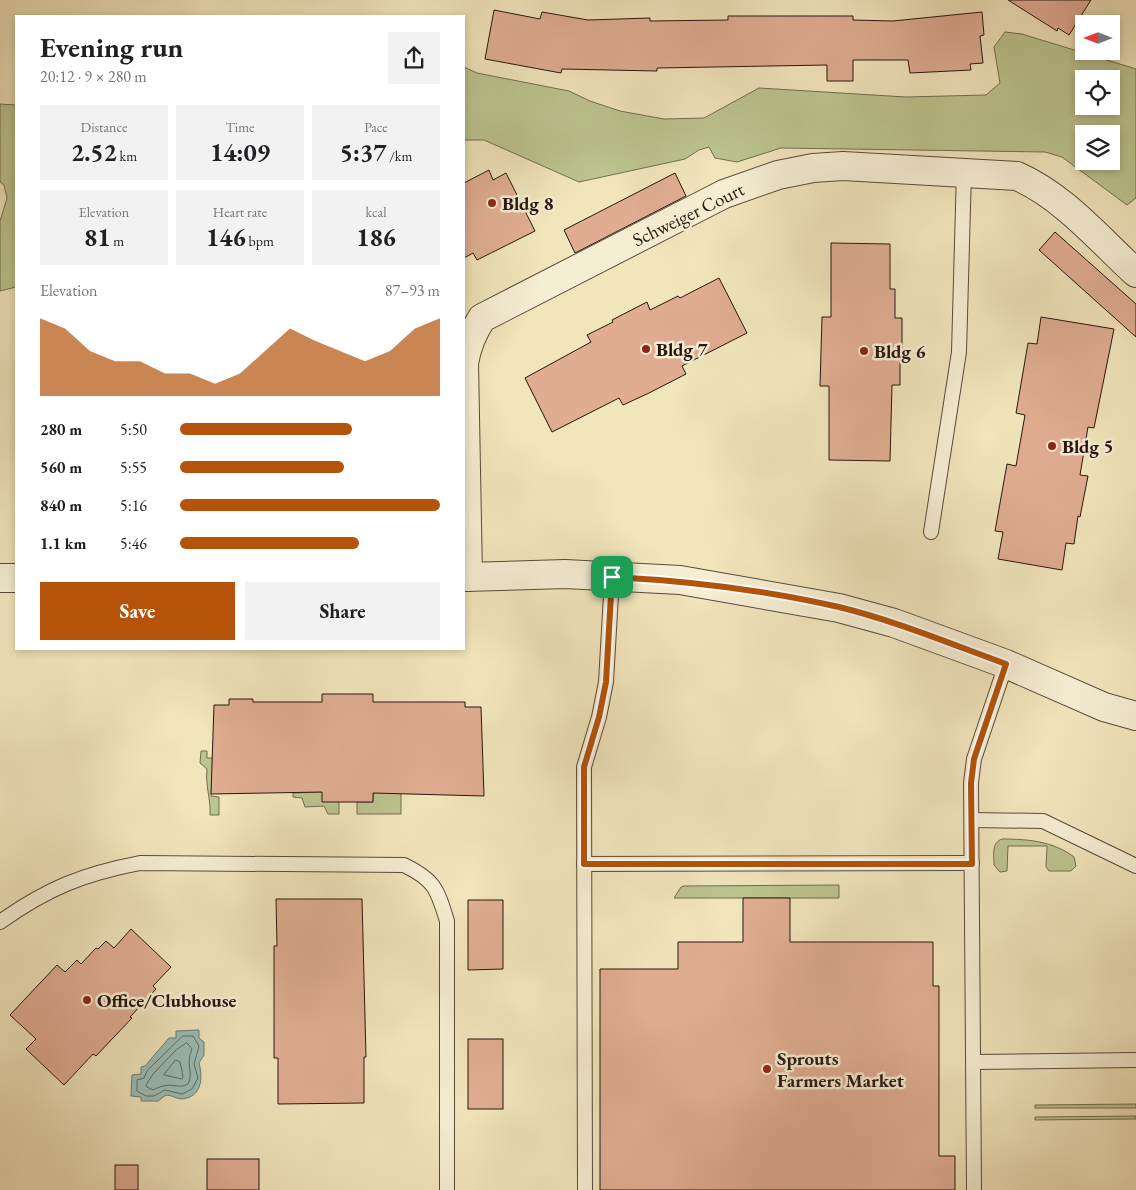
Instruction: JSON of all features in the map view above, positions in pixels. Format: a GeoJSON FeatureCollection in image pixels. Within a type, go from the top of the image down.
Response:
{"type":"FeatureCollection","features":[{"type":"Feature","properties":{"kind":"street","name":"Schweiger Court"},"geometry":{"type":"LineString","coordinates":[[465,357],[467,346],[482,318],[724,194],[778,175],[812,168],[843,166],[964,171],[1017,176],[1033,183],[1058,201],[1136,273]]}},
{"type":"Feature","properties":{"kind":"street","name":"Schweiger Court"},"geometry":{"type":"LineString","coordinates":[[465,470],[466,577]]}},
{"type":"Feature","properties":{"kind":"street"},"geometry":{"type":"LineString","coordinates":[[466,577],[565,574],[680,580],[839,608],[894,623],[1006,664],[1104,707],[1136,716]]}},
{"type":"Feature","properties":{"kind":"street"},"geometry":{"type":"LineString","coordinates":[[0,578],[15,578]]}},
{"type":"Feature","properties":{"kind":"street"},"geometry":{"type":"LineString","coordinates":[[1104,707],[1136,730]]}},
{"type":"Feature","properties":{"kind":"lane"},"geometry":{"type":"LineString","coordinates":[[931,532],[959,352],[964,171]]}},
{"type":"Feature","properties":{"kind":"lane"},"geometry":{"type":"LineString","coordinates":[[585,1190],[584,767],[599,717],[606,682],[612,577]]}},
{"type":"Feature","properties":{"kind":"lane"},"geometry":{"type":"LineString","coordinates":[[974,1190],[971,783],[974,759],[1006,664]]}},
{"type":"Feature","properties":{"kind":"lane"},"geometry":{"type":"LineString","coordinates":[[972,820],[1043,821],[1136,866]]}},
{"type":"Feature","properties":{"kind":"lane"},"geometry":{"type":"LineString","coordinates":[[0,922],[33,899],[69,881],[110,869],[140,863],[404,865],[420,873],[432,883],[447,921],[447,1190]]}},
{"type":"Feature","properties":{"kind":"lane"},"geometry":{"type":"LineString","coordinates":[[584,864],[972,864]]}},
{"type":"Feature","properties":{"kind":"lane"},"geometry":{"type":"LineString","coordinates":[[974,1062],[1136,1060]]}},
{"type":"Feature","properties":{"kind":"green space"},"geometry":{"type":"Polygon","coordinates":[[[1005,32],[1022,34],[1075,50],[1075,60],[1107,60],[1136,69],[1136,198],[1127,205],[1080,170],[1120,170],[1120,125],[1075,125],[1075,167],[1062,157],[1045,152],[781,148],[737,162],[715,158],[709,147],[699,150],[685,159],[579,182],[484,140],[465,140],[465,67],[477,73],[569,91],[590,101],[620,111],[664,119],[704,118],[759,88],[906,97],[986,95],[1000,83],[994,47],[1005,32]]]}},
{"type":"Feature","properties":{"kind":"green space"},"geometry":{"type":"Polygon","coordinates":[[[0,104],[15,105],[15,287],[0,291],[0,221],[7,198],[4,185],[0,182],[0,104]]]}},
{"type":"Feature","properties":{"kind":"green space"},"geometry":{"type":"Polygon","coordinates":[[[201,751],[207,751],[207,758],[214,758],[211,796],[219,797],[219,815],[210,815],[207,769],[200,763],[201,751]]]}},
{"type":"Feature","properties":{"kind":"green space"},"geometry":{"type":"Polygon","coordinates":[[[322,792],[339,802],[339,814],[328,814],[324,806],[305,807],[302,798],[293,797],[293,793],[322,792]]]}},
{"type":"Feature","properties":{"kind":"green space"},"geometry":{"type":"Polygon","coordinates":[[[373,792],[401,793],[401,814],[357,814],[357,802],[373,802],[373,792]]]}},
{"type":"Feature","properties":{"kind":"green space"},"geometry":{"type":"Polygon","coordinates":[[[1002,839],[1030,840],[1049,844],[1074,857],[1076,866],[1071,871],[1049,871],[1046,867],[1047,846],[1008,846],[1007,871],[1000,872],[994,865],[994,853],[996,843],[1002,839]]]}},
{"type":"Feature","properties":{"kind":"green space"},"geometry":{"type":"Polygon","coordinates":[[[839,885],[839,898],[674,898],[681,887],[684,886],[839,885]]]}},
{"type":"Feature","properties":{"kind":"green space"},"geometry":{"type":"Polygon","coordinates":[[[1136,1104],[1136,1108],[1035,1108],[1035,1105],[1136,1104]]]}},
{"type":"Feature","properties":{"kind":"green space"},"geometry":{"type":"Polygon","coordinates":[[[1136,1116],[1136,1119],[1035,1120],[1035,1117],[1136,1116]]]}},
{"type":"Feature","properties":{"kind":"water"},"geometry":{"type":"Polygon","coordinates":[[[199,1030],[199,1038],[204,1042],[204,1055],[199,1063],[200,1086],[194,1095],[182,1099],[166,1095],[158,1101],[141,1101],[141,1097],[131,1096],[132,1075],[141,1074],[141,1067],[145,1066],[169,1038],[176,1038],[176,1031],[199,1030]]]}},
{"type":"Feature","properties":{"kind":"building"},"geometry":{"type":"Polygon","coordinates":[[[1008,0],[1091,0],[1082,15],[1075,15],[1075,25],[1069,35],[1058,28],[1057,31],[1008,0]]]}},
{"type":"Feature","properties":{"kind":"building"},"geometry":{"type":"Polygon","coordinates":[[[494,10],[540,19],[542,12],[588,20],[650,18],[650,21],[728,20],[728,16],[853,16],[853,20],[893,21],[982,12],[984,35],[980,36],[983,63],[970,64],[971,70],[910,73],[908,60],[853,60],[853,81],[827,81],[827,65],[657,68],[657,71],[562,69],[561,73],[485,59],[494,10]]]}},
{"type":"Feature","properties":{"kind":"building","name":"Bldg 8"},"geometry":{"type":"Polygon","coordinates":[[[489,170],[493,180],[506,173],[535,231],[477,260],[473,253],[465,257],[465,182],[489,170]]]}},
{"type":"Feature","properties":{"kind":"building"},"geometry":{"type":"Polygon","coordinates":[[[675,173],[686,196],[575,253],[564,230],[675,173]]]}},
{"type":"Feature","properties":{"kind":"building"},"geometry":{"type":"Polygon","coordinates":[[[1055,232],[1136,304],[1136,337],[1039,250],[1055,232]]]}},
{"type":"Feature","properties":{"kind":"building","name":"Bldg 6"},"geometry":{"type":"Polygon","coordinates":[[[831,243],[890,244],[890,289],[895,289],[895,318],[902,318],[902,358],[900,358],[900,385],[892,385],[890,461],[829,460],[829,386],[820,386],[822,317],[831,317],[831,243]]]}},
{"type":"Feature","properties":{"kind":"building","name":"Bldg 7"},"geometry":{"type":"Polygon","coordinates":[[[719,278],[747,333],[682,366],[686,374],[649,393],[623,405],[619,398],[552,432],[525,378],[591,342],[587,335],[613,322],[612,320],[647,302],[650,310],[678,296],[680,298],[719,278]]]}},
{"type":"Feature","properties":{"kind":"building","name":"Bldg 5"},"geometry":{"type":"Polygon","coordinates":[[[1041,317],[1114,329],[1094,428],[1088,427],[1080,475],[1088,476],[1080,517],[1078,516],[1074,544],[1066,543],[1062,570],[998,559],[1003,532],[995,531],[1007,464],[1016,466],[1025,415],[1016,413],[1028,343],[1037,344],[1041,317]]]}},
{"type":"Feature","properties":{"kind":"building"},"geometry":{"type":"Polygon","coordinates":[[[322,694],[373,694],[373,702],[465,702],[465,707],[481,707],[484,796],[373,793],[373,802],[322,802],[322,792],[211,794],[214,705],[229,705],[229,699],[253,699],[253,702],[322,702],[322,694]]]}},
{"type":"Feature","properties":{"kind":"building","name":"Sprouts Farmers Market"},"geometry":{"type":"Polygon","coordinates":[[[743,898],[790,898],[790,942],[933,942],[933,986],[939,986],[939,1156],[955,1156],[955,1190],[600,1190],[600,969],[678,969],[678,942],[743,942],[743,898]]]}},
{"type":"Feature","properties":{"kind":"building"},"geometry":{"type":"Polygon","coordinates":[[[276,899],[362,899],[366,1057],[364,1057],[364,1103],[278,1104],[278,1058],[274,1058],[274,946],[277,946],[276,899]]]}},
{"type":"Feature","properties":{"kind":"building"},"geometry":{"type":"Polygon","coordinates":[[[468,900],[503,900],[503,969],[468,970],[468,900]]]}},
{"type":"Feature","properties":{"kind":"building","name":"Office/Clubhouse"},"geometry":{"type":"Polygon","coordinates":[[[131,929],[171,967],[153,986],[156,989],[130,1017],[132,1018],[96,1056],[93,1054],[64,1085],[26,1049],[36,1039],[10,1015],[57,965],[65,972],[77,960],[81,964],[96,948],[98,949],[106,941],[114,948],[131,929]]]}},
{"type":"Feature","properties":{"kind":"building"},"geometry":{"type":"Polygon","coordinates":[[[468,1039],[503,1039],[503,1109],[468,1109],[468,1039]]]}},
{"type":"Feature","properties":{"kind":"building"},"geometry":{"type":"Polygon","coordinates":[[[207,1159],[259,1159],[259,1190],[207,1190],[207,1159]]]}},
{"type":"Feature","properties":{"kind":"building"},"geometry":{"type":"Polygon","coordinates":[[[115,1165],[138,1165],[138,1190],[115,1190],[115,1165]]]}},
{"type":"Feature","properties":{"kind":"place","name":"Bldg 8"},"geometry":{"type":"Point","coordinates":[492,203]}},
{"type":"Feature","properties":{"kind":"place","name":"Bldg 7"},"geometry":{"type":"Point","coordinates":[646,349]}},
{"type":"Feature","properties":{"kind":"place","name":"Bldg 6"},"geometry":{"type":"Point","coordinates":[864,351]}},
{"type":"Feature","properties":{"kind":"place","name":"Bldg 5"},"geometry":{"type":"Point","coordinates":[1052,446]}},
{"type":"Feature","properties":{"kind":"place","name":"Office/Clubhouse"},"geometry":{"type":"Point","coordinates":[87,1000]}},
{"type":"Feature","properties":{"kind":"place","name":"Sprouts Farmers Market"},"geometry":{"type":"Point","coordinates":[767,1069]}},
{"type":"Feature","properties":{"kind":"route"},"geometry":{"type":"LineString","coordinates":[[612,577],[680,580],[747,590],[839,608],[894,623],[1006,664],[974,759],[971,783],[972,864],[584,864],[584,767],[599,717],[606,682],[612,577]]}}]}
